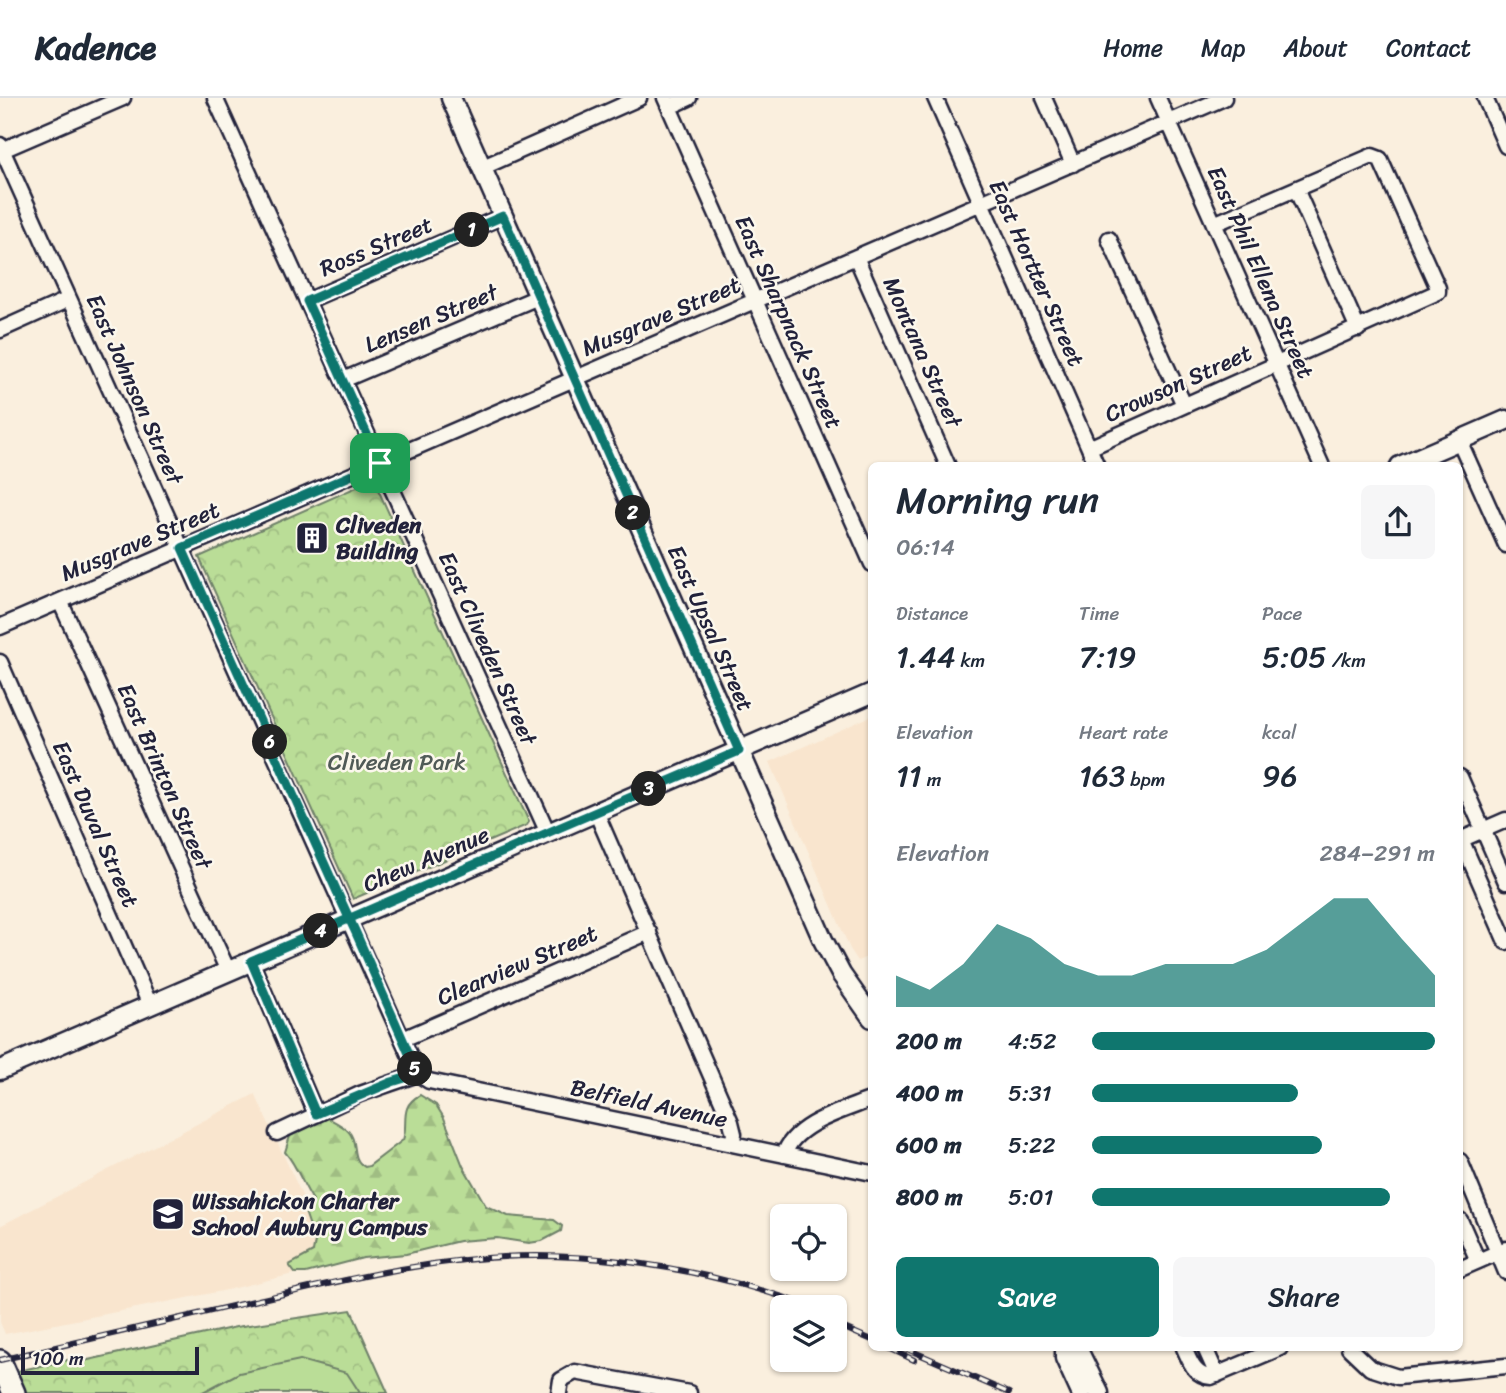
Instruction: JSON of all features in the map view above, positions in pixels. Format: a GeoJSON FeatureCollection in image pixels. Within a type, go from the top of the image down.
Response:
{"type":"FeatureCollection","features":[{"type":"Feature","properties":{"kind":"main road"},"geometry":{"type":"LineString","coordinates":[[0,1361],[14,1393]]}},
{"type":"Feature","properties":{"kind":"street"},"geometry":{"type":"LineString","coordinates":[[1,149],[123,98]]}},
{"type":"Feature","properties":{"kind":"street","name":"East Cliveden Street"},"geometry":{"type":"LineString","coordinates":[[215,98],[548,833]]}},
{"type":"Feature","properties":{"kind":"street","name":"East Upsal Street"},"geometry":{"type":"LineString","coordinates":[[450,98],[829,952],[868,1013]]}},
{"type":"Feature","properties":{"kind":"street"},"geometry":{"type":"LineString","coordinates":[[481,168],[639,98]]}},
{"type":"Feature","properties":{"kind":"street"},"geometry":{"type":"LineString","coordinates":[[667,102],[689,98]]}},
{"type":"Feature","properties":{"kind":"street","name":"East Hortter Street"},"geometry":{"type":"LineString","coordinates":[[935,98],[1095,462]]}},
{"type":"Feature","properties":{"kind":"street"},"geometry":{"type":"LineString","coordinates":[[1044,98],[1073,164]]}},
{"type":"Feature","properties":{"kind":"street","name":"East Phil Ellena Street"},"geometry":{"type":"LineString","coordinates":[[1158,98],[1320,462]]}},
{"type":"Feature","properties":{"kind":"street","name":"Musgrave Street"},"geometry":{"type":"LineString","coordinates":[[0,627],[1224,98]]}},
{"type":"Feature","properties":{"kind":"street"},"geometry":{"type":"LineString","coordinates":[[1485,98],[1506,146]]}},
{"type":"Feature","properties":{"kind":"street","name":"East Sharpnack Street"},"geometry":{"type":"LineString","coordinates":[[667,102],[868,555]]}},
{"type":"Feature","properties":{"kind":"street","name":"East Johnson Street"},"geometry":{"type":"LineString","coordinates":[[1,149],[418,1074]]}},
{"type":"Feature","properties":{"kind":"street","name":"Crowson Street"},"geometry":{"type":"LineString","coordinates":[[1089,448],[1438,292],[1377,156],[1296,189]]}},
{"type":"Feature","properties":{"kind":"street"},"geometry":{"type":"LineString","coordinates":[[1214,224],[1296,189],[1358,328]]}},
{"type":"Feature","properties":{"kind":"street","name":"Ross Street"},"geometry":{"type":"LineString","coordinates":[[307,301],[503,216]]}},
{"type":"Feature","properties":{"kind":"street"},"geometry":{"type":"LineString","coordinates":[[1109,239],[1184,405]]}},
{"type":"Feature","properties":{"kind":"street","name":"Montana Street"},"geometry":{"type":"LineString","coordinates":[[856,257],[946,462]]}},
{"type":"Feature","properties":{"kind":"street","name":"Lensen Street"},"geometry":{"type":"LineString","coordinates":[[343,380],[538,297]]}},
{"type":"Feature","properties":{"kind":"street"},"geometry":{"type":"LineString","coordinates":[[0,330],[69,299]]}},
{"type":"Feature","properties":{"kind":"street"},"geometry":{"type":"LineString","coordinates":[[1409,462],[1506,420]]}},
{"type":"Feature","properties":{"kind":"street"},"geometry":{"type":"LineString","coordinates":[[1460,440],[1506,545]]}},
{"type":"Feature","properties":{"kind":"street","name":"East Brinton Street"},"geometry":{"type":"LineString","coordinates":[[60,601],[228,971]]}},
{"type":"Feature","properties":{"kind":"street","name":"East Duval Street"},"geometry":{"type":"LineString","coordinates":[[0,662],[150,1005]]}},
{"type":"Feature","properties":{"kind":"street","name":"Chew Avenue"},"geometry":{"type":"LineString","coordinates":[[0,1070],[868,695]]}},
{"type":"Feature","properties":{"kind":"street"},"geometry":{"type":"LineString","coordinates":[[1463,784],[1506,883]]}},
{"type":"Feature","properties":{"kind":"street"},"geometry":{"type":"LineString","coordinates":[[596,812],[731,1122],[734,1135],[732,1144]]}},
{"type":"Feature","properties":{"kind":"street"},"geometry":{"type":"LineString","coordinates":[[1463,838],[1506,820]]}},
{"type":"Feature","properties":{"kind":"street"},"geometry":{"type":"LineString","coordinates":[[1463,846],[1506,942]]}},
{"type":"Feature","properties":{"kind":"street","name":"Clearview Street"},"geometry":{"type":"LineString","coordinates":[[402,1039],[649,932]]}},
{"type":"Feature","properties":{"kind":"street"},"geometry":{"type":"LineString","coordinates":[[251,961],[316,1114]]}},
{"type":"Feature","properties":{"kind":"street"},"geometry":{"type":"LineString","coordinates":[[277,1133],[381,1086],[418,1074]]}},
{"type":"Feature","properties":{"kind":"street","name":"Belfield Avenue"},"geometry":{"type":"LineString","coordinates":[[418,1074],[429,1081],[868,1172]]}},
{"type":"Feature","properties":{"kind":"street"},"geometry":{"type":"LineString","coordinates":[[784,1155],[786,1147],[797,1133],[868,1101]]}},
{"type":"Feature","properties":{"kind":"street"},"geometry":{"type":"LineString","coordinates":[[1463,1167],[1502,1250],[1506,1272]]}},
{"type":"Feature","properties":{"kind":"street"},"geometry":{"type":"LineString","coordinates":[[1463,1227],[1478,1261]]}},
{"type":"Feature","properties":{"kind":"street"},"geometry":{"type":"LineString","coordinates":[[1463,1268],[1502,1250]]}},
{"type":"Feature","properties":{"kind":"street"},"geometry":{"type":"LineString","coordinates":[[1065,1351],[1065,1358],[1081,1393]]}},
{"type":"Feature","properties":{"kind":"street"},"geometry":{"type":"LineString","coordinates":[[1078,1351],[1099,1393]]}},
{"type":"Feature","properties":{"kind":"street"},"geometry":{"type":"LineString","coordinates":[[1186,1351],[1197,1372],[1206,1377],[1217,1375],[1273,1351]]}},
{"type":"Feature","properties":{"kind":"street"},"geometry":{"type":"LineString","coordinates":[[1206,1351],[1217,1375]]}},
{"type":"Feature","properties":{"kind":"street"},"geometry":{"type":"LineString","coordinates":[[1352,1351],[1370,1368],[1388,1375],[1407,1377],[1506,1366]]}},
{"type":"Feature","properties":{"kind":"street"},"geometry":{"type":"LineString","coordinates":[[560,1387],[570,1374],[582,1373],[690,1393]]}},
{"type":"Feature","properties":{"kind":"shaded area"},"geometry":{"type":"Polygon","coordinates":[[[868,717],[868,956],[858,961],[850,949],[770,762],[868,717]]]}},
{"type":"Feature","properties":{"kind":"shaded area","name":"Wissahickon Charter School Awbury Campus"},"geometry":{"type":"Polygon","coordinates":[[[255,1094],[334,1264],[227,1290],[5,1334],[0,1322],[0,1226],[255,1094]]]}},
{"type":"Feature","properties":{"kind":"green space","name":"Cliveden Park"},"geometry":{"type":"Polygon","coordinates":[[[368,482],[376,485],[529,822],[353,899],[199,557],[368,482]]]}},
{"type":"Feature","properties":{"kind":"green space"},"geometry":{"type":"Polygon","coordinates":[[[420,1095],[436,1105],[444,1118],[463,1166],[486,1206],[508,1216],[554,1220],[562,1226],[561,1231],[542,1241],[529,1243],[497,1238],[459,1241],[406,1254],[363,1258],[306,1273],[295,1273],[289,1265],[313,1252],[315,1241],[305,1212],[313,1200],[285,1152],[291,1133],[326,1117],[349,1132],[360,1164],[369,1166],[403,1140],[405,1115],[409,1105],[420,1095]]]}},
{"type":"Feature","properties":{"kind":"green space"},"geometry":{"type":"Polygon","coordinates":[[[351,1310],[388,1393],[9,1393],[17,1371],[68,1360],[70,1364],[236,1327],[351,1310]]]}},
{"type":"Feature","properties":{"kind":"green space"},"geometry":{"type":"Polygon","coordinates":[[[300,1360],[347,1373],[360,1393],[201,1393],[239,1373],[300,1360]]]}},
{"type":"Feature","properties":{"kind":"railway"},"geometry":{"type":"LineString","coordinates":[[0,1360],[359,1277],[429,1264],[500,1257],[607,1259],[711,1277],[775,1295]]}},
{"type":"Feature","properties":{"kind":"railway"},"geometry":{"type":"LineString","coordinates":[[847,1329],[868,1338]]}},
{"type":"Feature","properties":{"kind":"railway"},"geometry":{"type":"LineString","coordinates":[[895,1351],[914,1360]]}},
{"type":"Feature","properties":{"kind":"railway"},"geometry":{"type":"LineString","coordinates":[[912,1351],[1009,1393]]}},
{"type":"Feature","properties":{"kind":"place","name":"Cliveden Building"},"geometry":{"type":"Point","coordinates":[312,538]}},
{"type":"Feature","properties":{"kind":"place","name":"Wissahickon Charter School Awbury Campus"},"geometry":{"type":"Point","coordinates":[168,1214]}},
{"type":"Feature","properties":{"kind":"route"},"geometry":{"type":"LineString","coordinates":[[380,463],[182,548],[350,919],[418,1074],[360,1094],[316,1114],[251,961],[350,919],[739,751],[503,216],[307,301],[380,463]]}}]}
